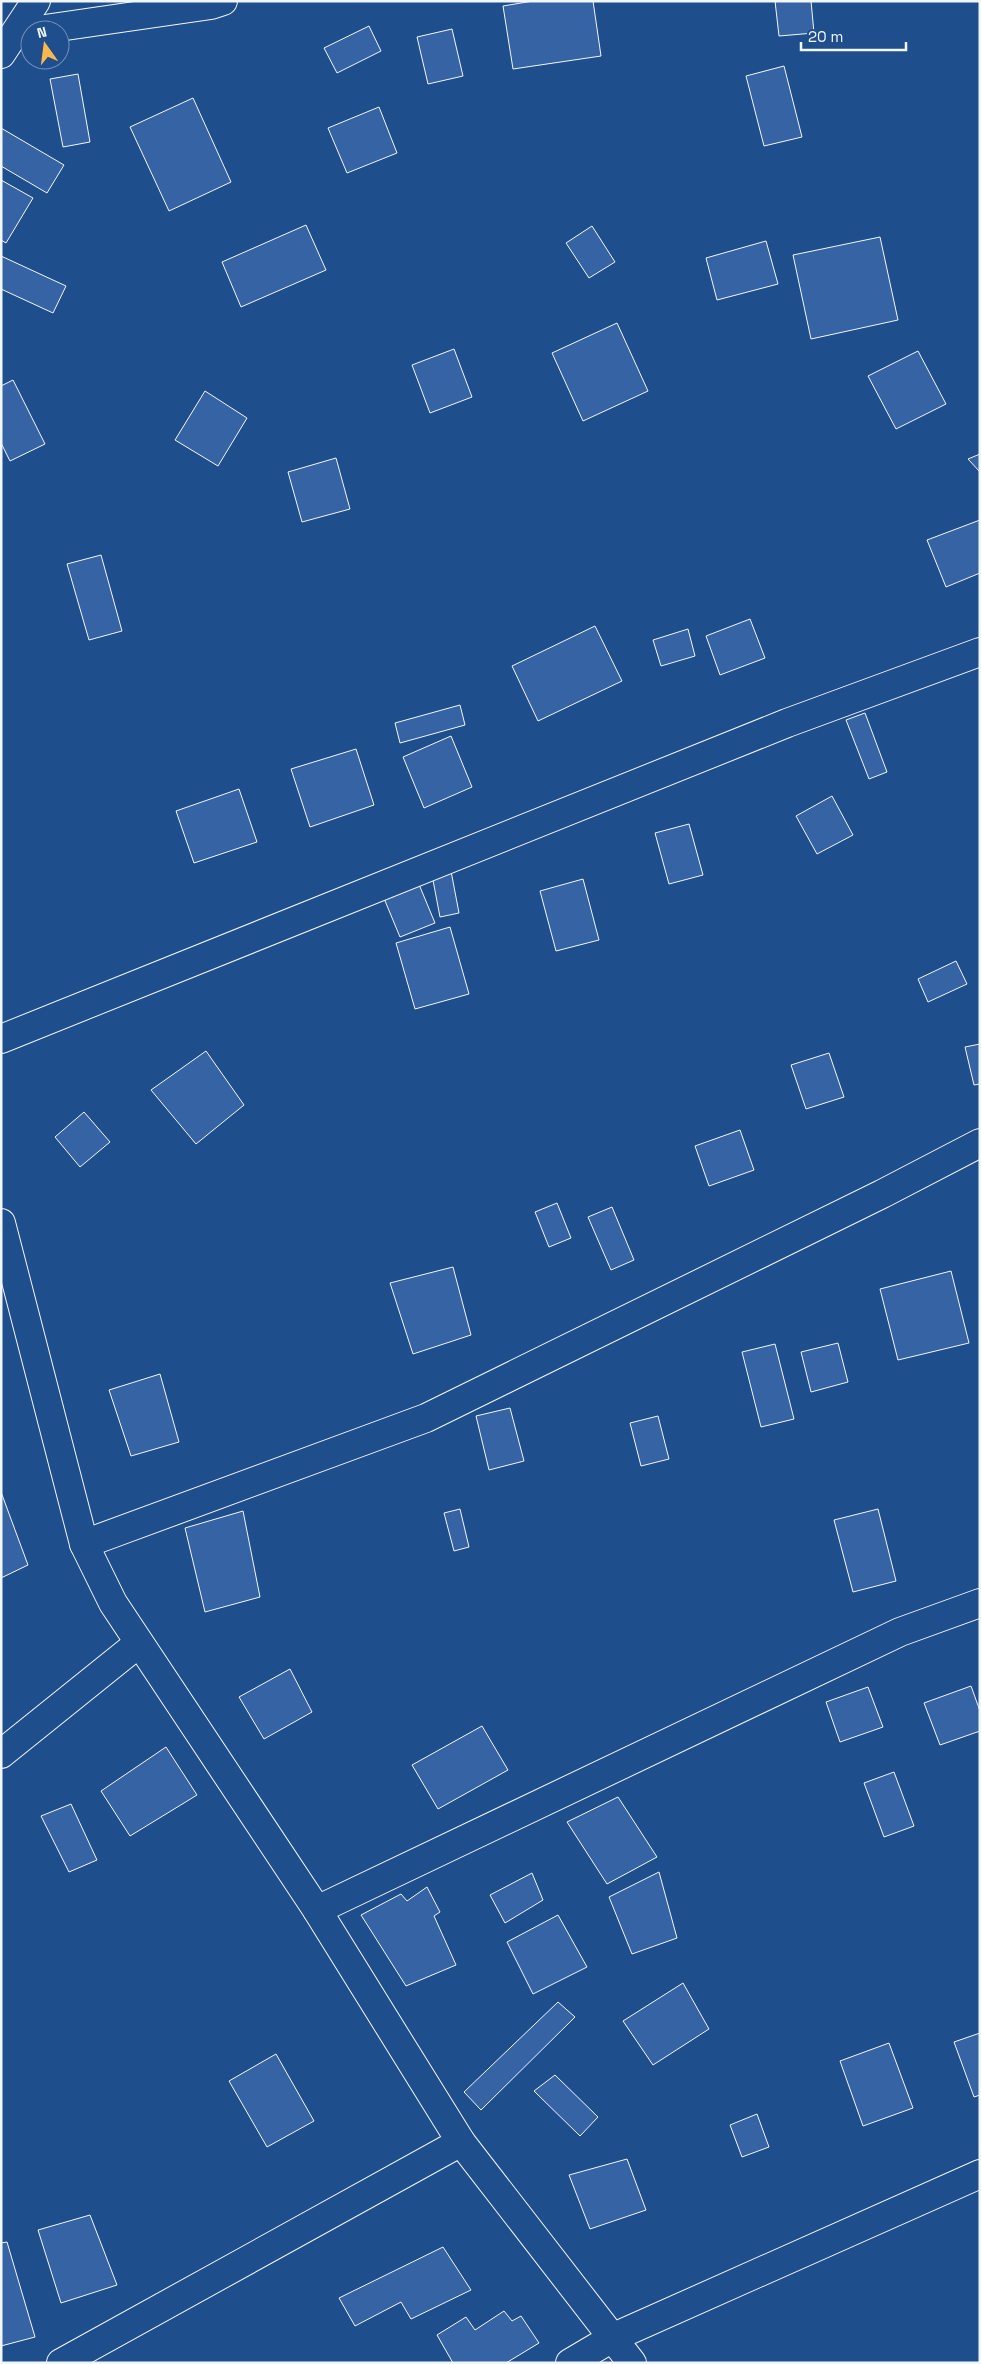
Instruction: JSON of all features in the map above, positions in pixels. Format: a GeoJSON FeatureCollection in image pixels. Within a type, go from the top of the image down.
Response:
{"type":"FeatureCollection","features":[{"type":"Feature","properties":{"kind":"street"},"geometry":{"type":"LineString","coordinates":[[28,20],[36,1]]}},
{"type":"Feature","properties":{"kind":"street"},"geometry":{"type":"LineString","coordinates":[[70,29],[210,5],[223,1]]}},
{"type":"Feature","properties":{"kind":"street"},"geometry":{"type":"LineString","coordinates":[[1,1039],[787,723],[980,652]]}},
{"type":"Feature","properties":{"kind":"street"},"geometry":{"type":"LineString","coordinates":[[84,1544],[426,1418],[882,1194],[980,1143]]}},
{"type":"Feature","properties":{"kind":"street"},"geometry":{"type":"LineString","coordinates":[[1,1222],[84,1544],[113,1603],[317,1910],[462,2142],[632,2363]]}},
{"type":"Feature","properties":{"kind":"street"},"geometry":{"type":"LineString","coordinates":[[317,1910],[900,1632],[980,1603]]}},
{"type":"Feature","properties":{"kind":"street"},"geometry":{"type":"LineString","coordinates":[[1,1754],[139,1643]]}},
{"type":"Feature","properties":{"kind":"street"},"geometry":{"type":"LineString","coordinates":[[61,2363],[462,2142]]}},
{"type":"Feature","properties":{"kind":"street"},"geometry":{"type":"LineString","coordinates":[[570,2363],[614,2338],[980,2174]]}},
{"type":"Feature","properties":{"kind":"building"},"geometry":{"type":"Polygon","coordinates":[[[533,1],[593,1],[601,56],[513,69],[503,6],[533,1]]]}},
{"type":"Feature","properties":{"kind":"building"},"geometry":{"type":"Polygon","coordinates":[[[775,1],[811,1],[814,33],[779,36],[775,1]]]}},
{"type":"Feature","properties":{"kind":"building"},"geometry":{"type":"Polygon","coordinates":[[[369,26],[381,51],[337,73],[324,48],[369,26]]]}},
{"type":"Feature","properties":{"kind":"building"},"geometry":{"type":"Polygon","coordinates":[[[452,29],[463,76],[428,84],[417,37],[452,29]]]}},
{"type":"Feature","properties":{"kind":"building"},"geometry":{"type":"Polygon","coordinates":[[[784,66],[802,137],[764,146],[746,76],[784,66]]]}},
{"type":"Feature","properties":{"kind":"building"},"geometry":{"type":"Polygon","coordinates":[[[78,74],[90,142],[63,147],[50,79],[78,74]]]}},
{"type":"Feature","properties":{"kind":"building"},"geometry":{"type":"Polygon","coordinates":[[[193,98],[231,182],[169,211],[130,127],[193,98]]]}},
{"type":"Feature","properties":{"kind":"building"},"geometry":{"type":"Polygon","coordinates":[[[379,107],[397,153],[347,173],[328,128],[379,107]]]}},
{"type":"Feature","properties":{"kind":"building"},"geometry":{"type":"Polygon","coordinates":[[[1,128],[64,165],[47,193],[1,166],[1,128]]]}},
{"type":"Feature","properties":{"kind":"building"},"geometry":{"type":"Polygon","coordinates":[[[1,180],[33,198],[6,243],[1,240],[1,180]]]}},
{"type":"Feature","properties":{"kind":"building"},"geometry":{"type":"Polygon","coordinates":[[[306,225],[326,270],[241,307],[222,262],[306,225]]]}},
{"type":"Feature","properties":{"kind":"building"},"geometry":{"type":"Polygon","coordinates":[[[592,226],[615,262],[589,278],[566,243],[592,226]]]}},
{"type":"Feature","properties":{"kind":"building"},"geometry":{"type":"Polygon","coordinates":[[[880,237],[898,320],[811,339],[793,255],[880,237]]]}},
{"type":"Feature","properties":{"kind":"building"},"geometry":{"type":"Polygon","coordinates":[[[766,241],[778,284],[717,300],[706,258],[766,241]]]}},
{"type":"Feature","properties":{"kind":"building"},"geometry":{"type":"Polygon","coordinates":[[[1,256],[66,286],[53,313],[1,289],[1,256]]]}},
{"type":"Feature","properties":{"kind":"building"},"geometry":{"type":"Polygon","coordinates":[[[617,323],[648,391],[583,421],[552,353],[617,323]]]}},
{"type":"Feature","properties":{"kind":"building"},"geometry":{"type":"Polygon","coordinates":[[[454,349],[472,397],[430,413],[412,365],[454,349]]]}},
{"type":"Feature","properties":{"kind":"building"},"geometry":{"type":"Polygon","coordinates":[[[918,351],[946,404],[896,429],[868,376],[918,351]]]}},
{"type":"Feature","properties":{"kind":"building"},"geometry":{"type":"Polygon","coordinates":[[[13,380],[45,444],[10,461],[1,443],[1,386],[13,380]]]}},
{"type":"Feature","properties":{"kind":"building"},"geometry":{"type":"Polygon","coordinates":[[[205,391],[247,418],[218,466],[175,440],[205,391]]]}},
{"type":"Feature","properties":{"kind":"building"},"geometry":{"type":"Polygon","coordinates":[[[980,454],[980,472],[968,459],[980,454]]]}},
{"type":"Feature","properties":{"kind":"building"},"geometry":{"type":"Polygon","coordinates":[[[336,458],[350,509],[302,522],[288,472],[336,458]]]}},
{"type":"Feature","properties":{"kind":"building"},"geometry":{"type":"Polygon","coordinates":[[[980,520],[980,573],[946,587],[927,540],[980,520]]]}},
{"type":"Feature","properties":{"kind":"building"},"geometry":{"type":"Polygon","coordinates":[[[101,555],[122,631],[89,640],[67,564],[101,555]]]}},
{"type":"Feature","properties":{"kind":"building"},"geometry":{"type":"Polygon","coordinates":[[[750,619],[765,658],[720,675],[706,636],[750,619]]]}},
{"type":"Feature","properties":{"kind":"building"},"geometry":{"type":"Polygon","coordinates":[[[595,626],[622,681],[538,721],[512,666],[595,626]]]}},
{"type":"Feature","properties":{"kind":"building"},"geometry":{"type":"Polygon","coordinates":[[[688,629],[695,656],[661,666],[653,640],[688,629]]]}},
{"type":"Feature","properties":{"kind":"building"},"geometry":{"type":"Polygon","coordinates":[[[460,705],[465,725],[400,743],[395,723],[460,705]]]}},
{"type":"Feature","properties":{"kind":"building"},"geometry":{"type":"Polygon","coordinates":[[[865,713],[887,772],[869,779],[846,720],[865,713]]]}},
{"type":"Feature","properties":{"kind":"building"},"geometry":{"type":"Polygon","coordinates":[[[451,736],[472,787],[424,808],[403,757],[451,736]]]}},
{"type":"Feature","properties":{"kind":"building"},"geometry":{"type":"Polygon","coordinates":[[[356,749],[374,805],[310,827],[291,769],[356,749]]]}},
{"type":"Feature","properties":{"kind":"building"},"geometry":{"type":"Polygon","coordinates":[[[239,789],[257,842],[194,863],[176,811],[239,789]]]}},
{"type":"Feature","properties":{"kind":"building"},"geometry":{"type":"Polygon","coordinates":[[[832,796],[853,835],[817,854],[796,816],[832,796]]]}},
{"type":"Feature","properties":{"kind":"building"},"geometry":{"type":"Polygon","coordinates":[[[689,824],[703,875],[669,884],[655,833],[689,824]]]}},
{"type":"Feature","properties":{"kind":"building"},"geometry":{"type":"Polygon","coordinates":[[[451,871],[459,913],[440,917],[432,875],[451,871]]]}},
{"type":"Feature","properties":{"kind":"building"},"geometry":{"type":"Polygon","coordinates":[[[583,879],[599,940],[556,951],[540,891],[583,879]]]}},
{"type":"Feature","properties":{"kind":"building"},"geometry":{"type":"Polygon","coordinates":[[[418,882],[435,923],[400,937],[383,896],[418,882]]]}},
{"type":"Feature","properties":{"kind":"building"},"geometry":{"type":"Polygon","coordinates":[[[450,927],[469,994],[415,1009],[396,943],[450,927]]]}},
{"type":"Feature","properties":{"kind":"building"},"geometry":{"type":"Polygon","coordinates":[[[956,961],[967,984],[928,1002],[918,979],[956,961]]]}},
{"type":"Feature","properties":{"kind":"building"},"geometry":{"type":"Polygon","coordinates":[[[980,1044],[980,1084],[974,1085],[965,1047],[980,1044]]]}},
{"type":"Feature","properties":{"kind":"building"},"geometry":{"type":"Polygon","coordinates":[[[206,1051],[244,1105],[196,1144],[151,1090],[206,1051]]]}},
{"type":"Feature","properties":{"kind":"building"},"geometry":{"type":"Polygon","coordinates":[[[829,1053],[844,1097],[806,1109],[791,1065],[829,1053]]]}},
{"type":"Feature","properties":{"kind":"building"},"geometry":{"type":"Polygon","coordinates":[[[84,1112],[110,1142],[80,1167],[55,1137],[84,1112]]]}},
{"type":"Feature","properties":{"kind":"building"},"geometry":{"type":"Polygon","coordinates":[[[740,1130],[754,1170],[709,1186],[695,1146],[740,1130]]]}},
{"type":"Feature","properties":{"kind":"building"},"geometry":{"type":"Polygon","coordinates":[[[557,1203],[571,1238],[549,1247],[535,1212],[557,1203]]]}},
{"type":"Feature","properties":{"kind":"building"},"geometry":{"type":"Polygon","coordinates":[[[612,1207],[634,1260],[611,1270],[588,1217],[612,1207]]]}},
{"type":"Feature","properties":{"kind":"building"},"geometry":{"type":"Polygon","coordinates":[[[453,1267],[471,1335],[413,1354],[390,1283],[453,1267]]]}},
{"type":"Feature","properties":{"kind":"building"},"geometry":{"type":"Polygon","coordinates":[[[951,1271],[969,1343],[898,1360],[880,1289],[951,1271]]]}},
{"type":"Feature","properties":{"kind":"building"},"geometry":{"type":"Polygon","coordinates":[[[838,1343],[848,1382],[811,1392],[801,1352],[838,1343]]]}},
{"type":"Feature","properties":{"kind":"building"},"geometry":{"type":"Polygon","coordinates":[[[775,1344],[794,1419],[761,1427],[742,1352],[775,1344]]]}},
{"type":"Feature","properties":{"kind":"building"},"geometry":{"type":"Polygon","coordinates":[[[160,1374],[179,1442],[131,1456],[109,1390],[160,1374]]]}},
{"type":"Feature","properties":{"kind":"building"},"geometry":{"type":"Polygon","coordinates":[[[510,1408],[524,1461],[489,1470],[476,1416],[510,1408]]]}},
{"type":"Feature","properties":{"kind":"building"},"geometry":{"type":"Polygon","coordinates":[[[658,1416],[669,1459],[641,1466],[630,1423],[658,1416]]]}},
{"type":"Feature","properties":{"kind":"building"},"geometry":{"type":"Polygon","coordinates":[[[1,1492],[28,1565],[1,1578],[1,1492]]]}},
{"type":"Feature","properties":{"kind":"building"},"geometry":{"type":"Polygon","coordinates":[[[460,1509],[469,1547],[454,1551],[444,1513],[460,1509]]]}},
{"type":"Feature","properties":{"kind":"building"},"geometry":{"type":"Polygon","coordinates":[[[878,1509],[896,1581],[853,1592],[834,1520],[878,1509]]]}},
{"type":"Feature","properties":{"kind":"building"},"geometry":{"type":"Polygon","coordinates":[[[243,1511],[260,1597],[205,1612],[185,1528],[243,1511]]]}},
{"type":"Feature","properties":{"kind":"building"},"geometry":{"type":"Polygon","coordinates":[[[290,1669],[312,1712],[264,1739],[239,1697],[290,1669]]]}},
{"type":"Feature","properties":{"kind":"building"},"geometry":{"type":"Polygon","coordinates":[[[971,1686],[980,1711],[980,1731],[940,1745],[924,1703],[971,1686]]]}},
{"type":"Feature","properties":{"kind":"building"},"geometry":{"type":"Polygon","coordinates":[[[868,1687],[883,1727],[840,1742],[826,1702],[868,1687]]]}},
{"type":"Feature","properties":{"kind":"building"},"geometry":{"type":"Polygon","coordinates":[[[482,1726],[508,1770],[438,1809],[412,1765],[482,1726]]]}},
{"type":"Feature","properties":{"kind":"building"},"geometry":{"type":"Polygon","coordinates":[[[166,1747],[197,1795],[130,1836],[101,1791],[166,1747]]]}},
{"type":"Feature","properties":{"kind":"building"},"geometry":{"type":"Polygon","coordinates":[[[894,1772],[914,1826],[884,1837],[864,1783],[894,1772]]]}},
{"type":"Feature","properties":{"kind":"building"},"geometry":{"type":"Polygon","coordinates":[[[618,1797],[657,1857],[607,1884],[567,1822],[618,1797]]]}},
{"type":"Feature","properties":{"kind":"building"},"geometry":{"type":"Polygon","coordinates":[[[71,1804],[97,1860],[69,1872],[41,1816],[71,1804]]]}},
{"type":"Feature","properties":{"kind":"building"},"geometry":{"type":"Polygon","coordinates":[[[659,1872],[677,1938],[632,1954],[609,1897],[659,1872]]]}},
{"type":"Feature","properties":{"kind":"building"},"geometry":{"type":"Polygon","coordinates":[[[532,1873],[543,1900],[505,1923],[490,1895],[532,1873]]]}},
{"type":"Feature","properties":{"kind":"building"},"geometry":{"type":"Polygon","coordinates":[[[427,1887],[440,1912],[434,1916],[456,1965],[406,1986],[361,1915],[401,1894],[407,1901],[427,1887]]]}},
{"type":"Feature","properties":{"kind":"building"},"geometry":{"type":"Polygon","coordinates":[[[558,1915],[587,1967],[533,1994],[507,1942],[558,1915]]]}},
{"type":"Feature","properties":{"kind":"building"},"geometry":{"type":"Polygon","coordinates":[[[683,1983],[709,2029],[653,2065],[623,2021],[683,1983]]]}},
{"type":"Feature","properties":{"kind":"building"},"geometry":{"type":"Polygon","coordinates":[[[558,2002],[575,2017],[481,2110],[464,2092],[558,2002]]]}},
{"type":"Feature","properties":{"kind":"building"},"geometry":{"type":"Polygon","coordinates":[[[980,2033],[980,2095],[974,2097],[954,2042],[980,2033]]]}},
{"type":"Feature","properties":{"kind":"building"},"geometry":{"type":"Polygon","coordinates":[[[889,2043],[913,2108],[863,2126],[840,2061],[889,2043]]]}},
{"type":"Feature","properties":{"kind":"building"},"geometry":{"type":"Polygon","coordinates":[[[276,2054],[314,2121],[267,2147],[229,2081],[276,2054]]]}},
{"type":"Feature","properties":{"kind":"building"},"geometry":{"type":"Polygon","coordinates":[[[555,2075],[598,2117],[580,2136],[534,2091],[555,2075]]]}},
{"type":"Feature","properties":{"kind":"building"},"geometry":{"type":"Polygon","coordinates":[[[757,2114],[769,2147],[742,2157],[730,2125],[757,2114]]]}},
{"type":"Feature","properties":{"kind":"building"},"geometry":{"type":"Polygon","coordinates":[[[627,2159],[646,2210],[590,2229],[569,2175],[627,2159]]]}},
{"type":"Feature","properties":{"kind":"building"},"geometry":{"type":"Polygon","coordinates":[[[90,2215],[117,2285],[61,2303],[38,2230],[90,2215]]]}},
{"type":"Feature","properties":{"kind":"building"},"geometry":{"type":"Polygon","coordinates":[[[7,2242],[35,2337],[1,2346],[1,2243],[7,2242]]]}},
{"type":"Feature","properties":{"kind":"building"},"geometry":{"type":"Polygon","coordinates":[[[443,2247],[471,2290],[411,2319],[401,2302],[355,2326],[339,2298],[443,2247]]]}},
{"type":"Feature","properties":{"kind":"building"},"geometry":{"type":"Polygon","coordinates":[[[504,2311],[512,2321],[521,2316],[539,2343],[506,2363],[453,2363],[437,2335],[466,2317],[475,2330],[504,2311]]]}}]}
